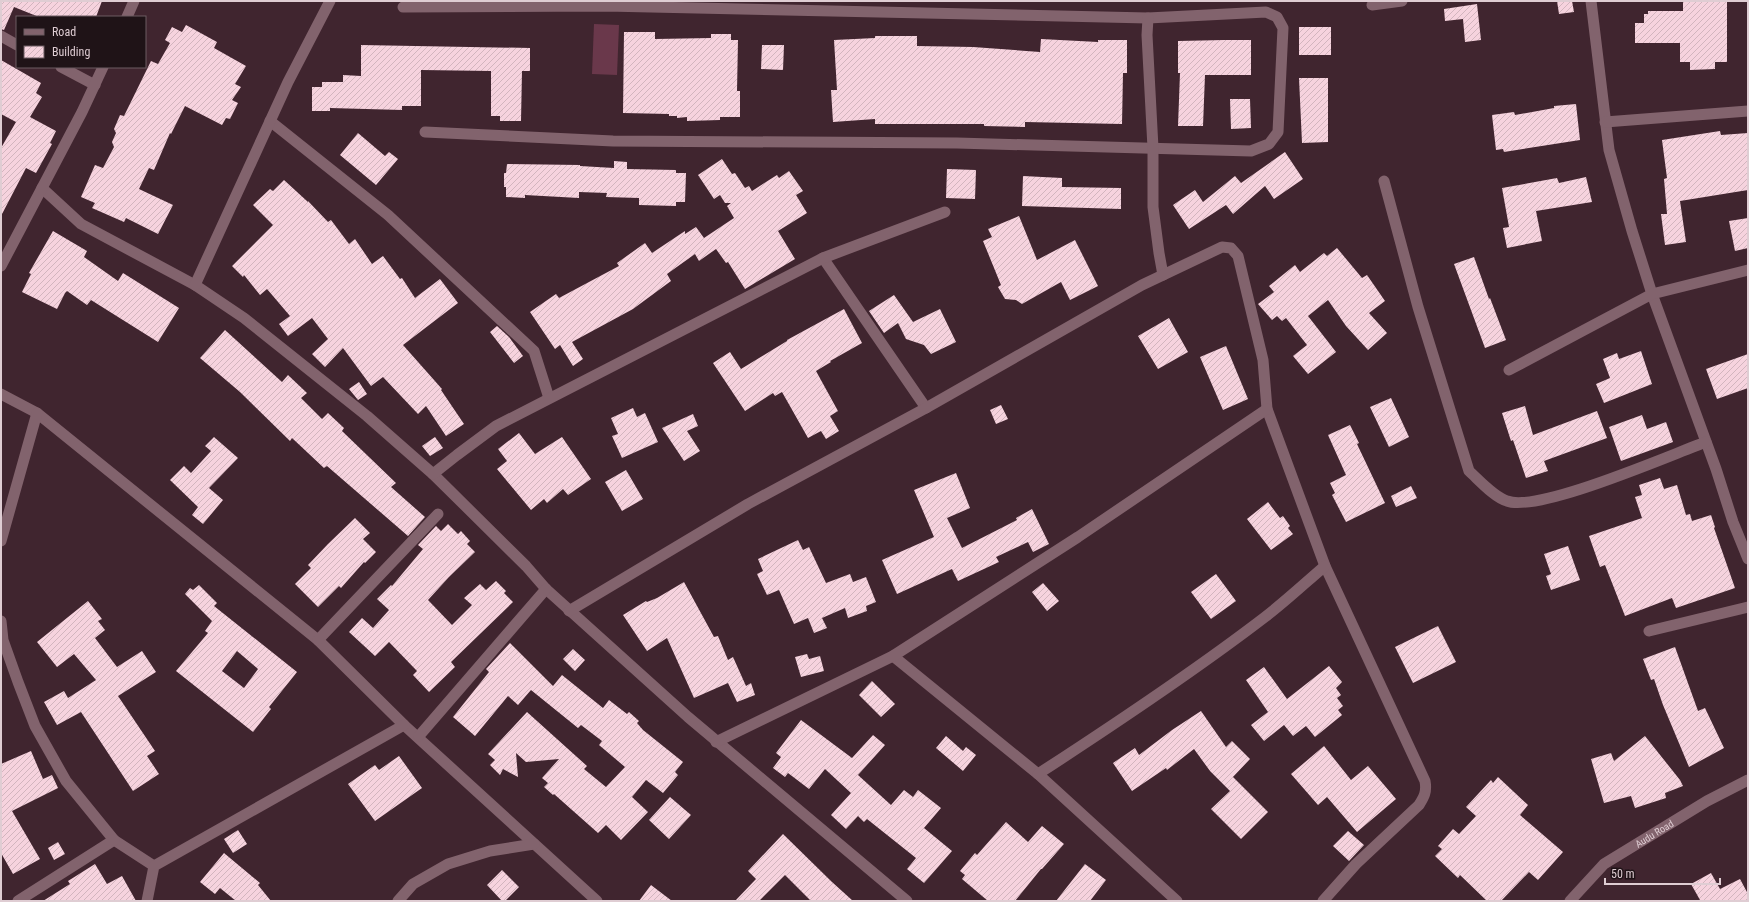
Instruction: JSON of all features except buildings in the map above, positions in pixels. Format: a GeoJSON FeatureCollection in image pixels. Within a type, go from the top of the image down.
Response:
{"type":"FeatureCollection","features":[{"type":"Feature","properties":{"kind":"street"},"geometry":{"type":"LineString","coordinates":[[127,16],[134,1]]}},
{"type":"Feature","properties":{"kind":"street"},"geometry":{"type":"LineString","coordinates":[[195,285],[288,82],[330,1]]}},
{"type":"Feature","properties":{"kind":"street"},"geometry":{"type":"LineString","coordinates":[[1372,5],[1402,1]]}},
{"type":"Feature","properties":{"kind":"street"},"geometry":{"type":"LineString","coordinates":[[1591,1],[1609,150],[1652,294],[1706,442],[1733,522],[1748,560]]}},
{"type":"Feature","properties":{"kind":"street"},"geometry":{"type":"LineString","coordinates":[[403,7],[606,3],[1148,18],[1266,12],[1277,17],[1283,28],[1278,132],[1269,144],[1251,151],[957,143],[613,141],[424,132]]}},
{"type":"Feature","properties":{"kind":"street"},"geometry":{"type":"LineString","coordinates":[[1148,18],[1147,34],[1153,148],[1154,207],[1159,254],[1163,275]]}},
{"type":"Feature","properties":{"kind":"street"},"geometry":{"type":"LineString","coordinates":[[1,36],[16,44]]}},
{"type":"Feature","properties":{"kind":"street"},"geometry":{"type":"LineString","coordinates":[[63,68],[95,85]]}},
{"type":"Feature","properties":{"kind":"street"},"geometry":{"type":"LineString","coordinates":[[1,266],[82,112],[103,68]]}},
{"type":"Feature","properties":{"kind":"street"},"geometry":{"type":"LineString","coordinates":[[1605,122],[1748,111]]}},
{"type":"Feature","properties":{"kind":"street"},"geometry":{"type":"LineString","coordinates":[[270,121],[388,215],[534,351],[549,398]]}},
{"type":"Feature","properties":{"kind":"street"},"geometry":{"type":"LineString","coordinates":[[1384,181],[1418,306],[1469,471],[1490,489],[1506,501],[1518,504],[1545,500],[1584,488],[1706,442]]}},
{"type":"Feature","properties":{"kind":"street"},"geometry":{"type":"LineString","coordinates":[[42,188],[80,224],[195,285],[244,318],[367,416],[433,474],[569,611],[716,742],[907,901]]}},
{"type":"Feature","properties":{"kind":"street"},"geometry":{"type":"LineString","coordinates":[[433,474],[496,426],[549,398],[823,258],[945,212]]}},
{"type":"Feature","properties":{"kind":"street"},"geometry":{"type":"LineString","coordinates":[[569,611],[748,504],[926,408],[1163,275],[1222,247],[1231,248],[1238,256],[1263,360],[1267,409],[1325,566],[1425,781],[1425,796],[1419,805],[1356,864],[1323,901]]}},
{"type":"Feature","properties":{"kind":"street"},"geometry":{"type":"LineString","coordinates":[[823,258],[926,408]]}},
{"type":"Feature","properties":{"kind":"street"},"geometry":{"type":"LineString","coordinates":[[1509,370],[1652,294],[1748,270]]}},
{"type":"Feature","properties":{"kind":"street"},"geometry":{"type":"LineString","coordinates":[[1,394],[37,413],[318,640],[404,725],[419,736],[597,901]]}},
{"type":"Feature","properties":{"kind":"street"},"geometry":{"type":"LineString","coordinates":[[716,742],[893,656],[1078,537],[1267,409]]}},
{"type":"Feature","properties":{"kind":"street"},"geometry":{"type":"LineString","coordinates":[[1,541],[37,413]]}},
{"type":"Feature","properties":{"kind":"street"},"geometry":{"type":"LineString","coordinates":[[318,640],[438,514]]}},
{"type":"Feature","properties":{"kind":"street"},"geometry":{"type":"LineString","coordinates":[[1038,774],[1121,720],[1265,616],[1325,566]]}},
{"type":"Feature","properties":{"kind":"street"},"geometry":{"type":"LineString","coordinates":[[419,736],[546,589]]}},
{"type":"Feature","properties":{"kind":"street"},"geometry":{"type":"LineString","coordinates":[[1649,631],[1748,606]]}},
{"type":"Feature","properties":{"kind":"street"},"geometry":{"type":"LineString","coordinates":[[1,621],[3,640],[35,726],[66,781],[114,840],[154,866]]}},
{"type":"Feature","properties":{"kind":"street"},"geometry":{"type":"LineString","coordinates":[[893,656],[1038,774],[1177,901]]}},
{"type":"Feature","properties":{"kind":"street"},"geometry":{"type":"LineString","coordinates":[[147,901],[154,866],[404,725]]}},
{"type":"Feature","properties":{"kind":"street","name":"Audu Road"},"geometry":{"type":"LineString","coordinates":[[1570,901],[1604,864],[1707,801],[1748,780]]}},
{"type":"Feature","properties":{"kind":"street"},"geometry":{"type":"LineString","coordinates":[[18,901],[114,840]]}},
{"type":"Feature","properties":{"kind":"street"},"geometry":{"type":"LineString","coordinates":[[398,901],[413,884],[448,864],[490,851],[534,844]]}},
{"type":"Feature","properties":{"kind":"shaded area"},"geometry":{"type":"Polygon","coordinates":[[[594,24],[619,25],[617,75],[592,74],[594,24]]]}}]}
